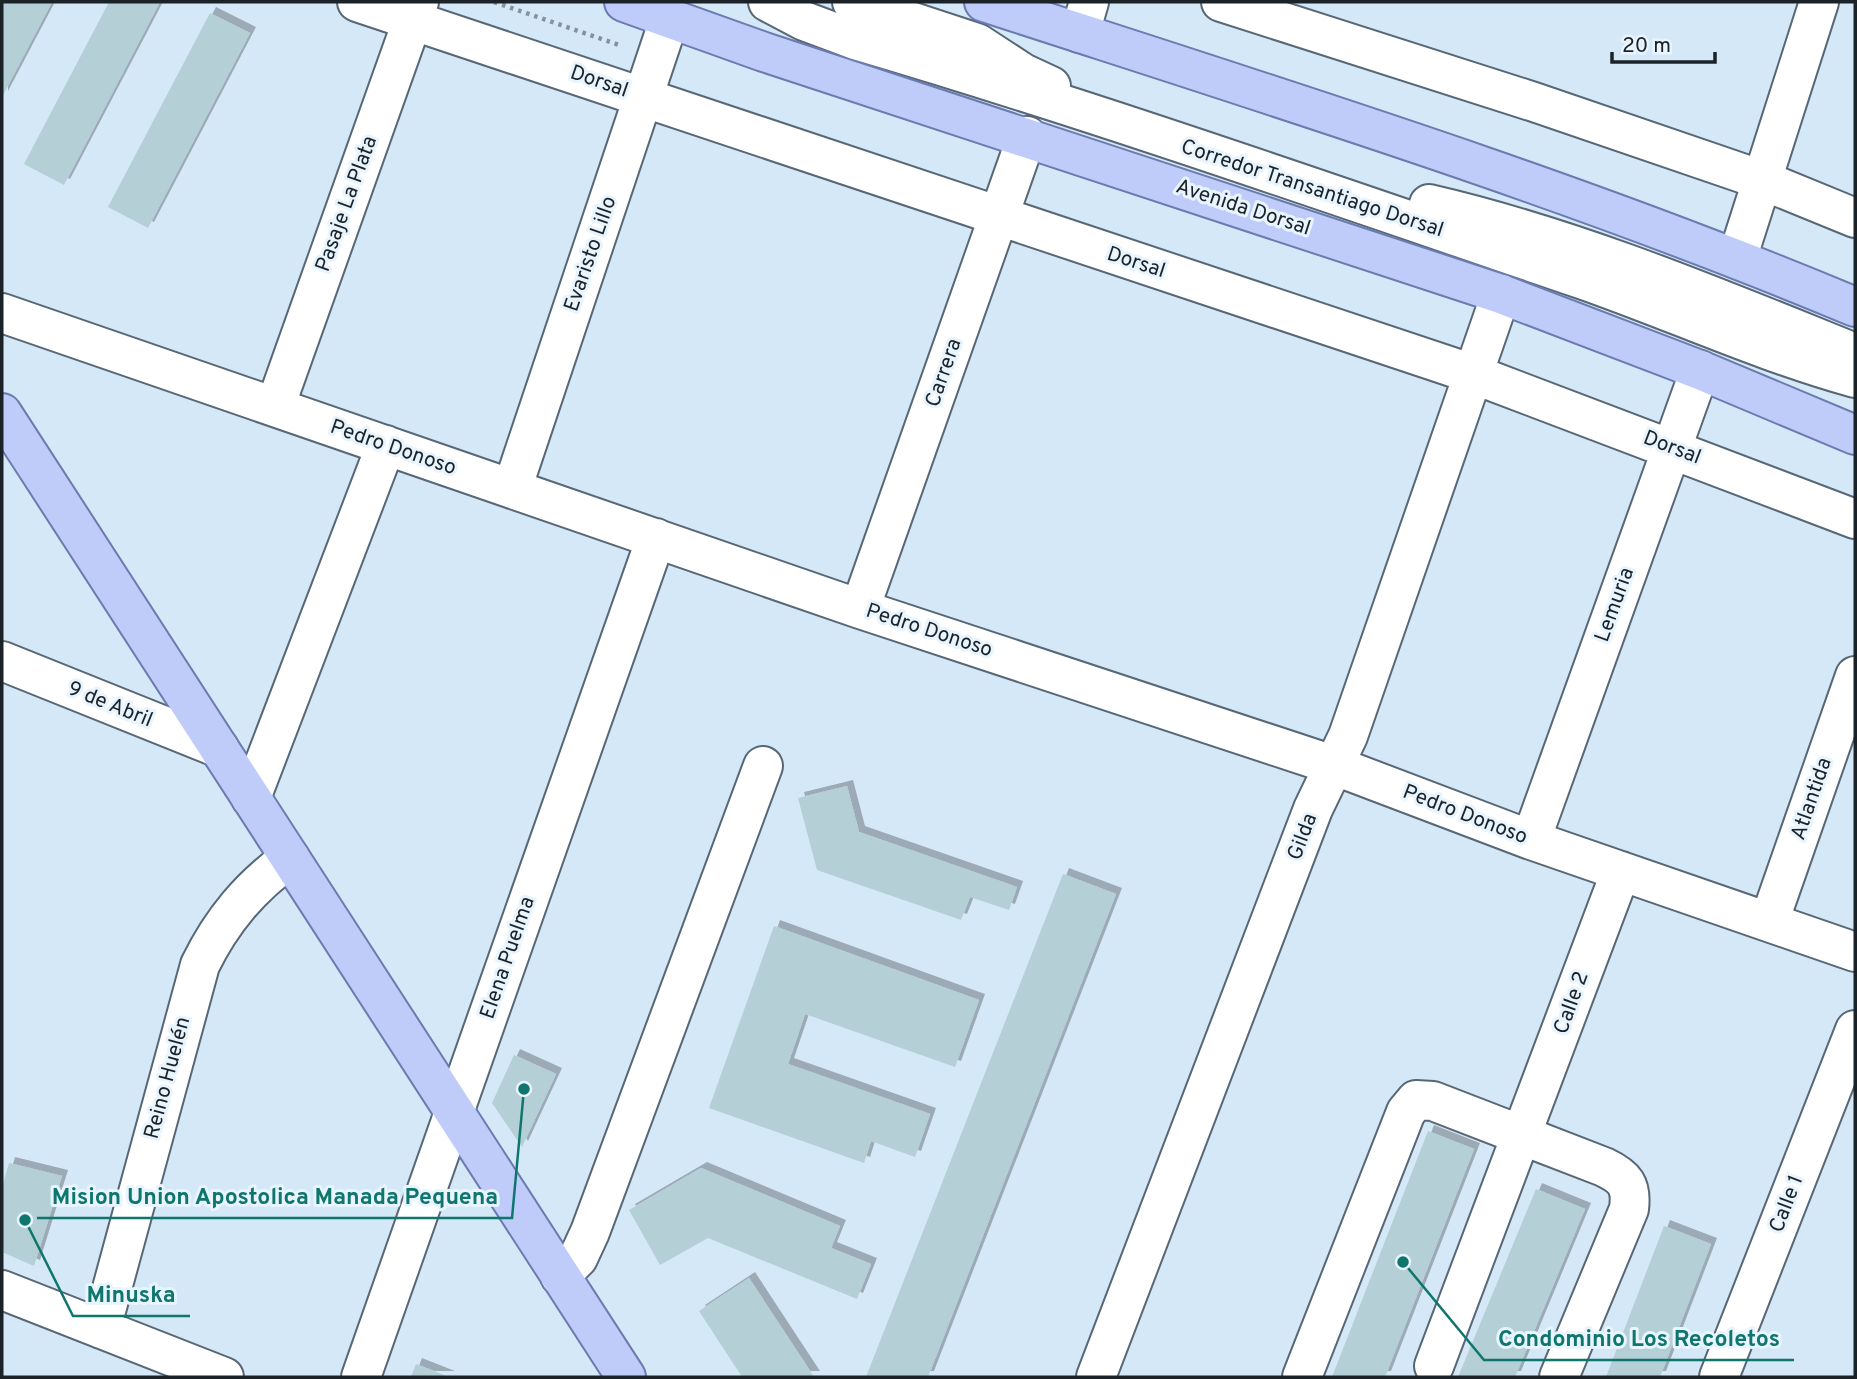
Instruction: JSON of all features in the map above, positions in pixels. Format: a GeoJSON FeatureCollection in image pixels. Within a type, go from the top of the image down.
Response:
{"type":"FeatureCollection","features":[{"type":"Feature","properties":{"kind":"main road","name":"Avenida Dorsal"},"geometry":{"type":"LineString","coordinates":[[624,2],[669,20],[1501,294],[1700,370],[1855,435]]}},
{"type":"Feature","properties":{"kind":"main road"},"geometry":{"type":"LineString","coordinates":[[984,2],[1084,17],[1737,259],[1855,307]]}},
{"type":"Feature","properties":{"kind":"main road"},"geometry":{"type":"LineString","coordinates":[[2,414],[626,1377]]}},
{"type":"Feature","properties":{"kind":"street","name":"Dorsal"},"geometry":{"type":"LineString","coordinates":[[357,2],[416,11],[644,97],[999,218],[1473,374],[1855,519]]}},
{"type":"Feature","properties":{"kind":"street","name":"Corredor Transantiago Dorsal"},"geometry":{"type":"LineString","coordinates":[[768,2],[804,21],[894,22],[977,43],[1023,73],[1067,92],[1337,181],[1552,237],[1724,300],[1855,353]]}},
{"type":"Feature","properties":{"kind":"street","name":"Corredor Transantiago Dorsal"},"geometry":{"type":"LineString","coordinates":[[852,2],[894,22],[1397,216],[1588,282],[1763,349],[1855,378]]}},
{"type":"Feature","properties":{"kind":"street"},"geometry":{"type":"LineString","coordinates":[[1221,2],[1534,102],[1762,180],[1855,218]]}},
{"type":"Feature","properties":{"kind":"street"},"geometry":{"type":"LineString","coordinates":[[1737,259],[1819,2]]}},
{"type":"Feature","properties":{"kind":"street","name":"Pasaje La Plata"},"geometry":{"type":"LineString","coordinates":[[275,407],[416,11]]}},
{"type":"Feature","properties":{"kind":"street","name":"Evaristo Lillo"},"geometry":{"type":"LineString","coordinates":[[512,489],[669,20]]}},
{"type":"Feature","properties":{"kind":"street"},"geometry":{"type":"LineString","coordinates":[[884,91],[894,22]]}},
{"type":"Feature","properties":{"kind":"street","name":"Carrera"},"geometry":{"type":"LineString","coordinates":[[860,609],[1027,136]]}},
{"type":"Feature","properties":{"kind":"street","name":"Gilda"},"geometry":{"type":"LineString","coordinates":[[1096,1377],[1313,809],[1348,736],[1501,294]]}},
{"type":"Feature","properties":{"kind":"street","name":"Pedro Donoso"},"geometry":{"type":"LineString","coordinates":[[2,313],[860,609],[1334,765],[1531,840],[1855,952]]}},
{"type":"Feature","properties":{"kind":"street","name":"Lemuria"},"geometry":{"type":"LineString","coordinates":[[1531,840],[1700,370]]}},
{"type":"Feature","properties":{"kind":"street"},"geometry":{"type":"LineString","coordinates":[[251,798],[386,445]]}},
{"type":"Feature","properties":{"kind":"street","name":"Elena Puelma"},"geometry":{"type":"LineString","coordinates":[[361,1377],[656,538]]}},
{"type":"Feature","properties":{"kind":"street","name":"9 de Abril"},"geometry":{"type":"LineString","coordinates":[[2,664],[219,748]]}},
{"type":"Feature","properties":{"kind":"street","name":"Atlantida"},"geometry":{"type":"LineString","coordinates":[[1769,922],[1855,676]]}},
{"type":"Feature","properties":{"kind":"street"},"geometry":{"type":"LineString","coordinates":[[561,1276],[578,1258],[590,1232],[763,766]]}},
{"type":"Feature","properties":{"kind":"street","name":"Reino Huelén"},"geometry":{"type":"LineString","coordinates":[[101,1329],[201,965],[212,940],[239,902],[266,874],[290,858]]}},
{"type":"Feature","properties":{"kind":"street","name":"Calle 2"},"geometry":{"type":"LineString","coordinates":[[1434,1366],[1621,871]]}},
{"type":"Feature","properties":{"kind":"street","name":"Calle 1"},"geometry":{"type":"LineString","coordinates":[[1718,1377],[1855,1030]]}},
{"type":"Feature","properties":{"kind":"street"},"geometry":{"type":"LineString","coordinates":[[1302,1377],[1406,1112],[1416,1100],[1433,1101],[1622,1175],[1630,1195],[1629,1209],[1559,1377]]}},
{"type":"Feature","properties":{"kind":"street"},"geometry":{"type":"LineString","coordinates":[[2,1290],[224,1377]]}},
{"type":"Feature","properties":{"kind":"building"},"geometry":{"type":"Polygon","coordinates":[[[2,2],[52,2],[2,97],[2,2]]]}},
{"type":"Feature","properties":{"kind":"building"},"geometry":{"type":"Polygon","coordinates":[[[109,2],[160,2],[64,185],[24,164],[109,2]]]}},
{"type":"Feature","properties":{"kind":"building"},"geometry":{"type":"Polygon","coordinates":[[[210,13],[250,33],[148,228],[108,207],[210,13]]]}},
{"type":"Feature","properties":{"kind":"building"},"geometry":{"type":"Polygon","coordinates":[[[847,786],[859,832],[1017,887],[1009,910],[970,897],[961,920],[817,870],[798,798],[847,786]]]}},
{"type":"Feature","properties":{"kind":"building"},"geometry":{"type":"Polygon","coordinates":[[[1063,874],[1116,894],[928,1377],[866,1377],[1063,874]]]}},
{"type":"Feature","properties":{"kind":"building"},"geometry":{"type":"Polygon","coordinates":[[[774,926],[979,1000],[955,1067],[805,1014],[788,1064],[930,1114],[915,1157],[871,1141],[864,1163],[709,1108],[774,926]]]}},
{"type":"Feature","properties":{"kind":"building"},"geometry":{"type":"Polygon","coordinates":[[[514,1055],[556,1074],[522,1147],[492,1103],[514,1055]]]}},
{"type":"Feature","properties":{"kind":"building"},"geometry":{"type":"Polygon","coordinates":[[[1428,1131],[1474,1149],[1385,1377],[1332,1377],[1428,1131]]]}},
{"type":"Feature","properties":{"kind":"building"},"geometry":{"type":"Polygon","coordinates":[[[9,1163],[62,1176],[34,1266],[2,1252],[2,1188],[9,1163]]]}},
{"type":"Feature","properties":{"kind":"building"},"geometry":{"type":"Polygon","coordinates":[[[701,1168],[840,1226],[831,1248],[871,1264],[857,1299],[708,1238],[660,1265],[629,1210],[701,1168]]]}},
{"type":"Feature","properties":{"kind":"building"},"geometry":{"type":"Polygon","coordinates":[[[1536,1189],[1585,1209],[1515,1377],[1458,1377],[1536,1189]]]}},
{"type":"Feature","properties":{"kind":"building"},"geometry":{"type":"Polygon","coordinates":[[[1664,1226],[1711,1244],[1660,1377],[1606,1377],[1664,1226]]]}},
{"type":"Feature","properties":{"kind":"building"},"geometry":{"type":"Polygon","coordinates":[[[749,1278],[814,1377],[742,1377],[699,1311],[749,1278]]]}},
{"type":"Feature","properties":{"kind":"building"},"geometry":{"type":"Polygon","coordinates":[[[416,1364],[449,1377],[411,1377],[416,1364]]]}},
{"type":"Feature","properties":{"kind":"place","name":"Mision Union Apostolica Manada Pequena"},"geometry":{"type":"Point","coordinates":[524,1089]}},
{"type":"Feature","properties":{"kind":"place","name":"Minuska"},"geometry":{"type":"Point","coordinates":[25,1220]}},
{"type":"Feature","properties":{"kind":"place","name":"Condominio Los Recoletos"},"geometry":{"type":"Point","coordinates":[1403,1262]}}]}
